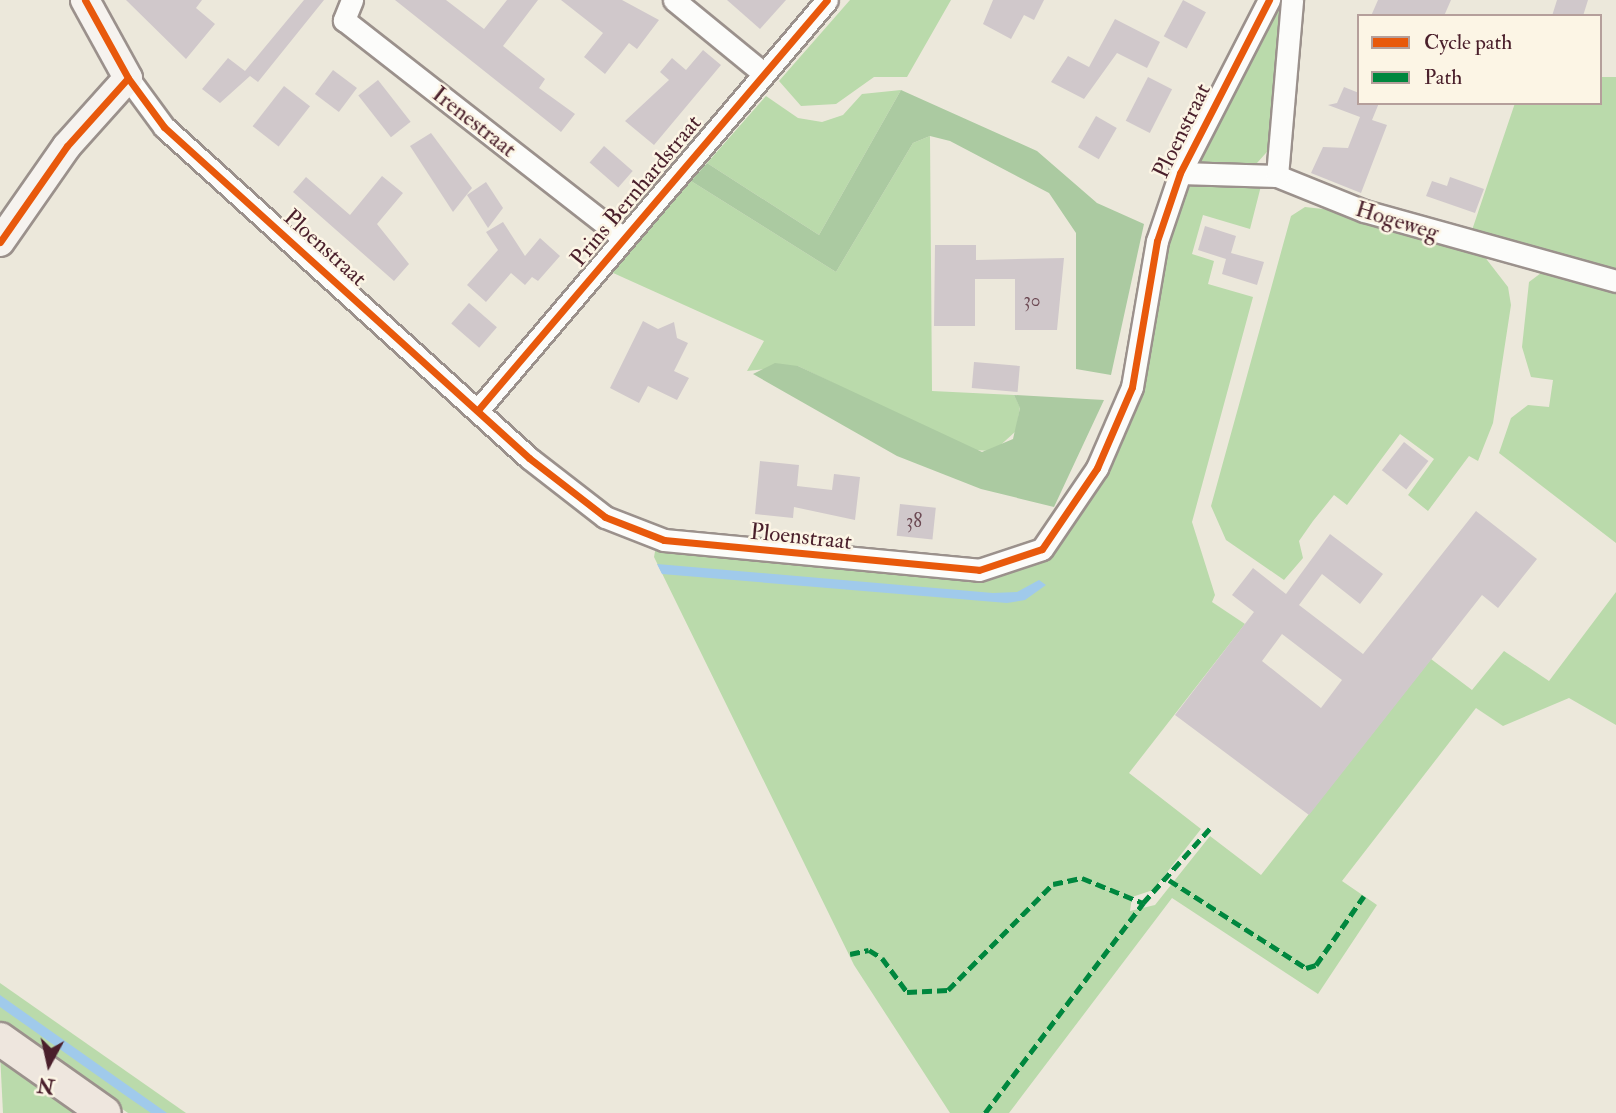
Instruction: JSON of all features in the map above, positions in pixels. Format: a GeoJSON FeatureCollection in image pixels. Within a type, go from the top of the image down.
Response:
{"type":"FeatureCollection","features":[{"type":"Feature","properties":{"kind":"main road"},"geometry":{"type":"LineString","coordinates":[[0,1038],[105,1113]]}},
{"type":"Feature","properties":{"kind":"street"},"geometry":{"type":"LineString","coordinates":[[0,242],[67,146],[128,78],[85,0]]}},
{"type":"Feature","properties":{"kind":"street","name":"Irenestraat"},"geometry":{"type":"LineString","coordinates":[[352,0],[344,20],[622,237]]}},
{"type":"Feature","properties":{"kind":"street"},"geometry":{"type":"LineString","coordinates":[[674,0],[762,72]]}},
{"type":"Feature","properties":{"kind":"street","name":"Prins Bernhardstraat"},"geometry":{"type":"LineString","coordinates":[[478,410],[762,72],[827,0]]}},
{"type":"Feature","properties":{"kind":"street","name":"Ploenstraat"},"geometry":{"type":"LineString","coordinates":[[128,78],[164,127],[580,501],[664,540],[937,569],[1000,568],[1042,548],[1059,530],[1097,468],[1132,387],[1157,241],[1180,173],[1269,0]]}},
{"type":"Feature","properties":{"kind":"street"},"geometry":{"type":"LineString","coordinates":[[1277,176],[1292,0]]}},
{"type":"Feature","properties":{"kind":"street","name":"Hogeweg"},"geometry":{"type":"LineString","coordinates":[[1180,173],[1277,176],[1364,211],[1616,281]]}},
{"type":"Feature","properties":{"kind":"green space"},"geometry":{"type":"Polygon","coordinates":[[[850,0],[951,0],[907,77],[874,77],[836,104],[801,106],[779,81],[850,0]]]}},
{"type":"Feature","properties":{"kind":"green space"},"geometry":{"type":"Polygon","coordinates":[[[1278,0],[1284,0],[1273,145],[1257,163],[1198,167],[1278,0]]]}},
{"type":"Feature","properties":{"kind":"green space"},"geometry":{"type":"Polygon","coordinates":[[[1602,77],[1616,77],[1616,277],[1470,236],[1514,105],[1602,105],[1602,77]]]}},
{"type":"Feature","properties":{"kind":"green space"},"geometry":{"type":"Polygon","coordinates":[[[901,90],[819,235],[707,163],[766,96],[798,118],[822,122],[843,115],[862,94],[901,90]]]}},
{"type":"Feature","properties":{"kind":"green space"},"geometry":{"type":"Polygon","coordinates":[[[901,90],[1037,151],[1097,203],[1144,224],[1111,375],[1076,369],[1076,233],[1049,193],[950,141],[930,136],[913,143],[836,272],[691,181],[707,163],[819,235],[901,90]]]}},
{"type":"Feature","properties":{"kind":"green space"},"geometry":{"type":"Polygon","coordinates":[[[930,136],[932,391],[1014,395],[1020,407],[1016,431],[994,451],[971,450],[798,366],[747,371],[764,341],[611,272],[691,181],[836,272],[913,143],[930,136]]]}},
{"type":"Feature","properties":{"kind":"green space"},"geometry":{"type":"Polygon","coordinates":[[[1262,182],[1250,229],[1203,215],[1192,254],[1214,261],[1208,284],[1253,297],[1192,522],[1215,595],[1212,602],[1245,624],[1129,773],[1201,829],[1153,890],[1132,897],[1130,911],[1155,905],[1210,836],[1261,875],[1431,659],[1472,690],[1504,651],[1549,681],[1616,592],[1616,725],[1569,698],[1503,726],[1476,708],[1342,881],[1377,905],[1318,994],[1172,898],[1009,1113],[950,1113],[854,965],[654,557],[656,546],[963,578],[1000,575],[1041,557],[1105,469],[1152,282],[1183,189],[1195,183],[1262,182]]]}},
{"type":"Feature","properties":{"kind":"green space"},"geometry":{"type":"Polygon","coordinates":[[[1305,207],[1341,211],[1484,256],[1508,287],[1511,305],[1493,423],[1478,461],[1469,456],[1428,511],[1408,495],[1434,459],[1400,434],[1347,505],[1334,495],[1313,521],[1299,541],[1303,558],[1284,580],[1226,540],[1211,506],[1291,216],[1305,207]]]}},
{"type":"Feature","properties":{"kind":"green space"},"geometry":{"type":"Polygon","coordinates":[[[1549,267],[1616,289],[1616,543],[1499,453],[1511,418],[1528,405],[1549,407],[1553,380],[1531,377],[1522,347],[1529,282],[1549,267]]]}},
{"type":"Feature","properties":{"kind":"green space"},"geometry":{"type":"Polygon","coordinates":[[[775,363],[798,366],[982,452],[1013,439],[1020,408],[1014,395],[1104,400],[1054,507],[981,489],[897,456],[753,374],[775,363]]]}},
{"type":"Feature","properties":{"kind":"green space"},"geometry":{"type":"Polygon","coordinates":[[[0,983],[186,1113],[128,1113],[0,1023],[0,983]]]}},
{"type":"Feature","properties":{"kind":"green space"},"geometry":{"type":"Polygon","coordinates":[[[0,1053],[85,1113],[3,1113],[0,1053]]]}},
{"type":"Feature","properties":{"kind":"water"},"geometry":{"type":"Polygon","coordinates":[[[657,564],[993,593],[1017,592],[1039,580],[1046,585],[1025,600],[1007,603],[662,574],[657,564]]]}},
{"type":"Feature","properties":{"kind":"water"},"geometry":{"type":"Polygon","coordinates":[[[0,995],[167,1113],[151,1113],[0,1007],[0,995]]]}},
{"type":"Feature","properties":{"kind":"building"},"geometry":{"type":"Polygon","coordinates":[[[126,0],[202,0],[196,8],[215,24],[186,59],[126,0]]]}},
{"type":"Feature","properties":{"kind":"building"},"geometry":{"type":"Polygon","coordinates":[[[304,0],[324,0],[258,82],[250,76],[220,103],[202,89],[228,58],[245,71],[304,0]]]}},
{"type":"Feature","properties":{"kind":"building"},"geometry":{"type":"Polygon","coordinates":[[[395,0],[446,0],[484,29],[507,0],[538,0],[503,46],[545,79],[539,88],[575,114],[561,132],[395,0]]]}},
{"type":"Feature","properties":{"kind":"building"},"geometry":{"type":"Polygon","coordinates":[[[561,0],[622,0],[659,20],[637,49],[629,43],[605,74],[584,57],[603,33],[561,0]]]}},
{"type":"Feature","properties":{"kind":"building"},"geometry":{"type":"Polygon","coordinates":[[[727,0],[786,0],[760,29],[727,0]]]}},
{"type":"Feature","properties":{"kind":"building"},"geometry":{"type":"Polygon","coordinates":[[[993,0],[1044,0],[1034,20],[1024,15],[1011,39],[983,24],[993,0]]]}},
{"type":"Feature","properties":{"kind":"building"},"geometry":{"type":"Polygon","coordinates":[[[1183,0],[1206,12],[1187,48],[1164,36],[1183,0]]]}},
{"type":"Feature","properties":{"kind":"building"},"geometry":{"type":"Polygon","coordinates":[[[1378,0],[1451,0],[1445,14],[1372,14],[1378,0]]]}},
{"type":"Feature","properties":{"kind":"building"},"geometry":{"type":"Polygon","coordinates":[[[1557,0],[1588,0],[1584,14],[1553,14],[1557,0]]]}},
{"type":"Feature","properties":{"kind":"building"},"geometry":{"type":"Polygon","coordinates":[[[1115,19],[1160,42],[1147,68],[1117,53],[1084,99],[1051,82],[1068,56],[1089,67],[1115,19]]]}},
{"type":"Feature","properties":{"kind":"building"},"geometry":{"type":"Polygon","coordinates":[[[703,50],[721,65],[654,145],[625,121],[669,80],[660,72],[672,58],[686,70],[703,50]]]}},
{"type":"Feature","properties":{"kind":"building"},"geometry":{"type":"Polygon","coordinates":[[[333,70],[357,88],[339,112],[315,94],[333,70]]]}},
{"type":"Feature","properties":{"kind":"building"},"geometry":{"type":"Polygon","coordinates":[[[1148,77],[1172,89],[1150,133],[1126,121],[1148,77]]]}},
{"type":"Feature","properties":{"kind":"building"},"geometry":{"type":"Polygon","coordinates":[[[378,80],[411,122],[391,137],[358,95],[378,80]]]}},
{"type":"Feature","properties":{"kind":"building"},"geometry":{"type":"Polygon","coordinates":[[[284,86],[310,106],[279,147],[253,126],[284,86]]]}},
{"type":"Feature","properties":{"kind":"building"},"geometry":{"type":"Polygon","coordinates":[[[1344,87],[1357,92],[1357,105],[1378,105],[1372,120],[1387,125],[1361,193],[1311,173],[1323,147],[1348,148],[1360,117],[1328,105],[1337,103],[1344,87]]]}},
{"type":"Feature","properties":{"kind":"building"},"geometry":{"type":"Polygon","coordinates":[[[1096,116],[1117,128],[1099,159],[1078,147],[1096,116]]]}},
{"type":"Feature","properties":{"kind":"building"},"geometry":{"type":"Polygon","coordinates":[[[431,133],[472,188],[453,212],[410,146],[431,133]]]}},
{"type":"Feature","properties":{"kind":"building"},"geometry":{"type":"Polygon","coordinates":[[[604,146],[633,171],[618,188],[590,163],[604,146]]]}},
{"type":"Feature","properties":{"kind":"building"},"geometry":{"type":"Polygon","coordinates":[[[382,176],[403,193],[377,224],[409,264],[394,281],[293,192],[306,177],[350,215],[382,176]]]}},
{"type":"Feature","properties":{"kind":"building"},"geometry":{"type":"Polygon","coordinates":[[[1450,177],[1484,189],[1475,213],[1426,196],[1432,181],[1447,186],[1450,177]]]}},
{"type":"Feature","properties":{"kind":"building"},"geometry":{"type":"Polygon","coordinates":[[[486,182],[503,208],[488,228],[467,195],[486,182]]]}},
{"type":"Feature","properties":{"kind":"building"},"geometry":{"type":"Polygon","coordinates":[[[503,222],[525,256],[540,238],[560,256],[538,281],[532,277],[525,285],[511,273],[486,302],[467,285],[498,250],[486,232],[503,222]]]}},
{"type":"Feature","properties":{"kind":"building"},"geometry":{"type":"Polygon","coordinates":[[[1205,226],[1236,236],[1231,253],[1264,262],[1257,285],[1222,274],[1226,259],[1198,250],[1205,226]]]}},
{"type":"Feature","properties":{"kind":"building"},"geometry":{"type":"Polygon","coordinates":[[[935,245],[976,245],[976,260],[1064,258],[1057,330],[1015,330],[1015,279],[975,279],[975,326],[934,326],[935,245]]]}},
{"type":"Feature","properties":{"kind":"building"},"geometry":{"type":"Polygon","coordinates":[[[469,303],[497,327],[479,348],[451,323],[469,303]]]}},
{"type":"Feature","properties":{"kind":"building"},"geometry":{"type":"Polygon","coordinates":[[[643,321],[658,329],[674,322],[677,338],[688,343],[674,371],[689,378],[677,400],[648,386],[639,403],[610,388],[643,321]]]}},
{"type":"Feature","properties":{"kind":"building"},"geometry":{"type":"Polygon","coordinates":[[[974,362],[1020,366],[1018,392],[972,388],[974,362]]]}},
{"type":"Feature","properties":{"kind":"building"},"geometry":{"type":"Polygon","coordinates":[[[1404,442],[1428,461],[1406,489],[1382,470],[1404,442]]]}},
{"type":"Feature","properties":{"kind":"building"},"geometry":{"type":"Polygon","coordinates":[[[760,461],[799,465],[797,486],[832,490],[834,474],[860,477],[855,520],[794,507],[793,518],[755,514],[760,461]]]}},
{"type":"Feature","properties":{"kind":"building"},"geometry":{"type":"Polygon","coordinates":[[[900,504],[936,508],[932,540],[897,536],[900,504]]]}},
{"type":"Feature","properties":{"kind":"building"},"geometry":{"type":"Polygon","coordinates":[[[1476,511],[1537,559],[1498,608],[1482,595],[1309,815],[1175,715],[1254,612],[1232,595],[1253,568],[1286,594],[1330,534],[1383,574],[1360,604],[1322,574],[1299,605],[1363,654],[1476,511]],[[1282,634],[1262,661],[1321,708],[1342,680],[1282,634]]]}},
{"type":"Feature","properties":{"kind":"marked path"},"geometry":{"type":"LineString","coordinates":[[850,954],[869,950],[882,958],[907,992],[948,990],[1053,884],[1082,878],[1143,903],[1212,826]]}},
{"type":"Feature","properties":{"kind":"marked path"},"geometry":{"type":"LineString","coordinates":[[1169,880],[1306,968],[1316,965],[1364,896]]}},
{"type":"Feature","properties":{"kind":"marked path"},"geometry":{"type":"LineString","coordinates":[[985,1113],[1143,903]]}},
{"type":"Feature","properties":{"kind":"cycle path"},"geometry":{"type":"LineString","coordinates":[[85,0],[128,78],[164,127],[529,458],[605,517],[664,540],[979,570],[1042,549],[1097,468],[1132,387],[1157,241],[1180,173],[1269,0]]}},
{"type":"Feature","properties":{"kind":"cycle path"},"geometry":{"type":"LineString","coordinates":[[478,410],[827,0]]}},
{"type":"Feature","properties":{"kind":"cycle path"},"geometry":{"type":"LineString","coordinates":[[0,242],[67,146],[128,78]]}}]}
